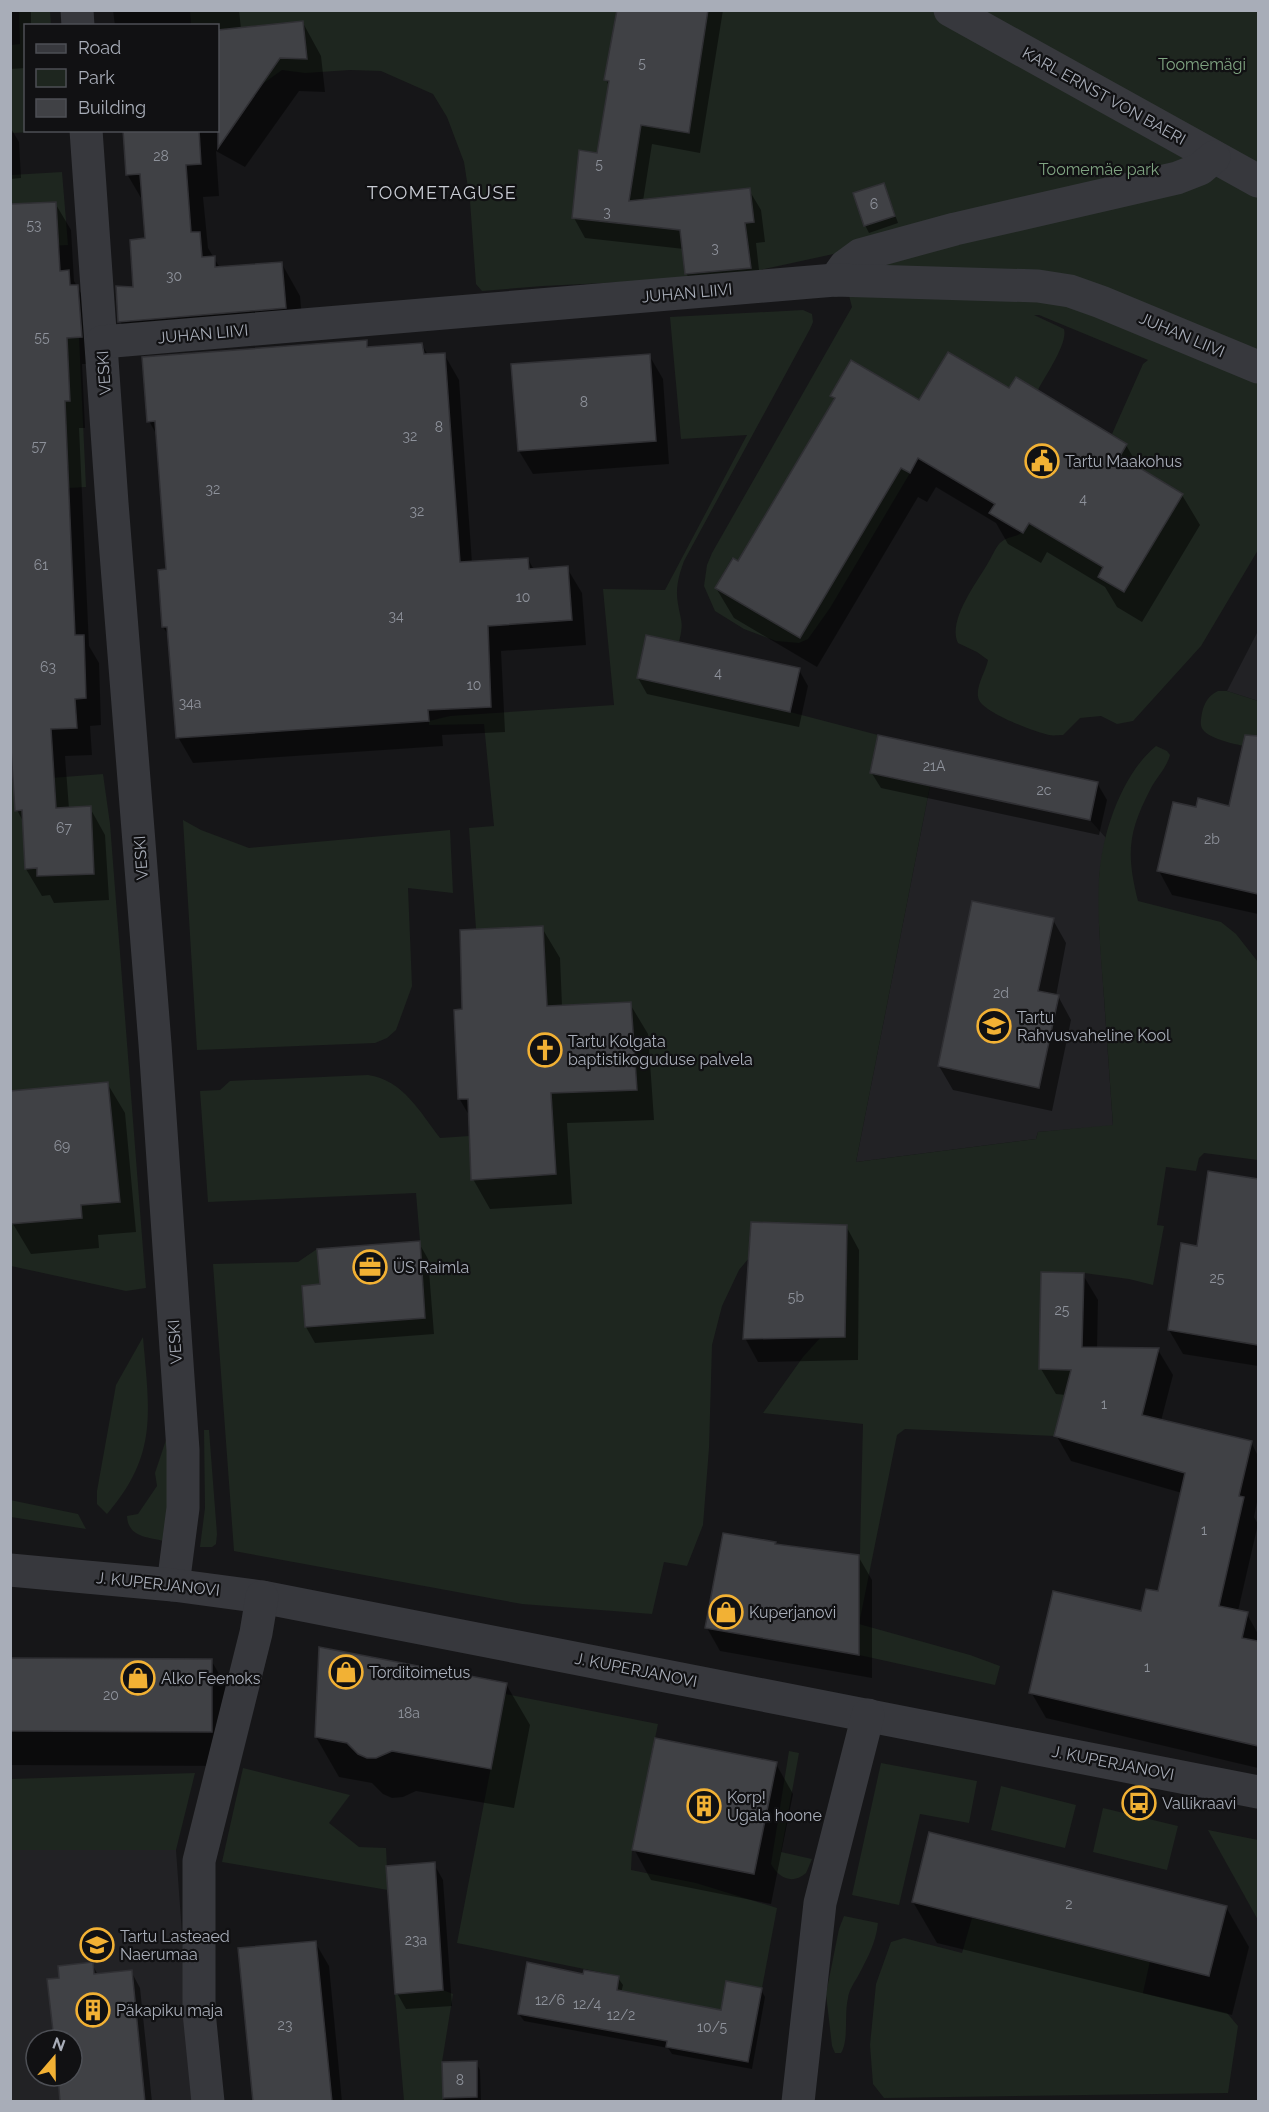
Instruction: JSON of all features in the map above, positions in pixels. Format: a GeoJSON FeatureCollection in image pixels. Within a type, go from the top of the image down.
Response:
{"type":"FeatureCollection","features":[{"type":"Feature","properties":{"kind":"street","name":"KARL ERNST VON BAERI"},"geometry":{"type":"LineString","coordinates":[[950,10],[1258,181]]}},
{"type":"Feature","properties":{"kind":"street","name":"VESKI"},"geometry":{"type":"LineString","coordinates":[[86,132],[93,257],[102,342],[112,503],[150,976],[183,1450],[183,1509],[173,1585]]}},
{"type":"Feature","properties":{"kind":"street"},"geometry":{"type":"LineString","coordinates":[[835,280],[845,266],[860,255],[966,226],[1177,178],[1200,169],[1214,157]]}},
{"type":"Feature","properties":{"kind":"street","name":"JUHAN LIIVI"},"geometry":{"type":"LineString","coordinates":[[102,342],[835,280],[1038,286],[1070,291],[1258,367]]}},
{"type":"Feature","properties":{"kind":"street","name":"J. KUPERJANOVI"},"geometry":{"type":"LineString","coordinates":[[10,1570],[173,1585],[262,1597],[1258,1792]]}},
{"type":"Feature","properties":{"kind":"street"},"geometry":{"type":"LineString","coordinates":[[208,2102],[199,2012],[199,1862],[256,1633],[262,1597]]}},
{"type":"Feature","properties":{"kind":"street"},"geometry":{"type":"LineString","coordinates":[[798,2102],[820,1903],[868,1715]]}},
{"type":"Feature","properties":{"kind":"shaded area"},"geometry":{"type":"Polygon","coordinates":[[[1258,631],[1258,701],[1227,691],[1258,631]]]}},
{"type":"Feature","properties":{"kind":"shaded area","name":"Tartu Rahvusvaheline Kool"},"geometry":{"type":"Polygon","coordinates":[[[930,786],[1090,820],[1106,838],[1099,877],[1099,926],[1113,1126],[1038,1132],[1036,1139],[856,1162],[930,786]]]}},
{"type":"Feature","properties":{"kind":"shaded area","name":"Tartu Lasteaed Naerumaa"},"geometry":{"type":"Polygon","coordinates":[[[11,1850],[176,1850],[194,2101],[11,2102],[11,1850]]]}},
{"type":"Feature","properties":{"kind":"green space"},"geometry":{"type":"Polygon","coordinates":[[[19,11],[50,11],[51,24],[24,24],[24,132],[34,132],[11,133],[11,45],[20,44],[19,11]]]}},
{"type":"Feature","properties":{"kind":"green space"},"geometry":{"type":"Polygon","coordinates":[[[190,11],[1258,11],[1258,550],[1201,646],[1133,721],[1117,724],[1101,716],[1080,718],[1063,735],[1051,735],[1011,721],[983,705],[979,700],[978,691],[988,660],[958,643],[956,624],[965,602],[1000,543],[1018,535],[1029,523],[1103,567],[1098,577],[1124,592],[1183,494],[1120,456],[1127,444],[1112,434],[1143,364],[1148,360],[1039,315],[1034,315],[1064,329],[1063,343],[1038,390],[1016,377],[1009,388],[948,352],[919,400],[851,360],[835,398],[738,561],[732,558],[715,588],[800,638],[901,468],[910,473],[830,608],[808,639],[799,643],[776,641],[744,629],[715,611],[704,586],[707,565],[852,307],[838,253],[751,272],[685,279],[482,291],[476,284],[470,201],[464,162],[447,117],[433,94],[381,71],[350,70],[305,73],[282,70],[261,85],[219,59],[219,24],[191,24],[190,11]]]}},
{"type":"Feature","properties":{"kind":"green space"},"geometry":{"type":"Polygon","coordinates":[[[62,172],[68,245],[11,248],[11,175],[62,172]]]}},
{"type":"Feature","properties":{"kind":"green space"},"geometry":{"type":"Polygon","coordinates":[[[803,310],[812,314],[813,322],[810,329],[684,561],[677,587],[682,626],[679,642],[646,635],[637,678],[790,712],[878,735],[870,773],[930,786],[856,1162],[1036,1139],[1038,1132],[1113,1125],[1099,923],[1099,878],[1104,843],[1123,789],[1144,758],[1156,746],[1170,755],[1143,804],[1131,843],[1132,869],[1138,901],[1221,922],[1236,934],[1258,962],[1258,1160],[1204,1153],[1199,1158],[1196,1171],[1166,1167],[1157,1225],[1164,1226],[1153,1285],[1084,1273],[1039,1369],[1071,1370],[1054,1436],[905,1429],[897,1435],[859,1623],[863,1424],[763,1413],[803,1357],[820,1338],[845,1337],[846,1225],[752,1222],[749,1258],[739,1270],[722,1306],[712,1345],[709,1448],[703,1525],[687,1566],[664,1562],[652,1614],[522,1604],[234,1551],[213,1264],[298,1262],[317,1249],[420,1241],[416,1193],[208,1202],[200,1091],[220,1090],[230,1081],[368,1075],[391,1083],[401,1090],[418,1108],[440,1138],[469,1136],[551,1093],[637,1090],[631,1002],[547,1006],[476,929],[469,828],[494,826],[484,724],[429,725],[429,721],[450,716],[614,705],[603,589],[665,590],[747,435],[681,439],[670,317],[803,310]]]}},
{"type":"Feature","properties":{"kind":"green space"},"geometry":{"type":"Polygon","coordinates":[[[79,337],[86,487],[69,488],[65,401],[70,401],[67,338],[79,337]]]}},
{"type":"Feature","properties":{"kind":"green space"},"geometry":{"type":"Polygon","coordinates":[[[1218,691],[1227,691],[1258,701],[1258,749],[1208,735],[1202,729],[1204,706],[1218,691]]]}},
{"type":"Feature","properties":{"kind":"green space"},"geometry":{"type":"Polygon","coordinates":[[[103,774],[110,824],[146,1288],[126,1291],[11,1266],[11,781],[103,774]]]}},
{"type":"Feature","properties":{"kind":"green space"},"geometry":{"type":"Polygon","coordinates":[[[183,820],[201,830],[249,848],[450,830],[453,893],[408,888],[412,986],[396,1030],[387,1038],[375,1043],[197,1050],[183,820]]]}},
{"type":"Feature","properties":{"kind":"green space"},"geometry":{"type":"Polygon","coordinates":[[[143,1337],[148,1410],[143,1451],[124,1492],[107,1514],[97,1504],[97,1491],[116,1385],[143,1337]]]}},
{"type":"Feature","properties":{"kind":"green space"},"geometry":{"type":"Polygon","coordinates":[[[170,1428],[170,1482],[164,1541],[139,1535],[131,1528],[127,1516],[138,1514],[157,1486],[155,1473],[170,1428]]]}},
{"type":"Feature","properties":{"kind":"green space"},"geometry":{"type":"Polygon","coordinates":[[[204,1430],[209,1430],[217,1534],[216,1544],[212,1547],[200,1547],[205,1508],[204,1430]]]}},
{"type":"Feature","properties":{"kind":"green space"},"geometry":{"type":"Polygon","coordinates":[[[10,1500],[78,1514],[86,1529],[11,1517],[10,1500]]]}},
{"type":"Feature","properties":{"kind":"green space"},"geometry":{"type":"Polygon","coordinates":[[[859,1624],[970,1655],[1000,1666],[995,1685],[859,1655],[859,1624]]]}},
{"type":"Feature","properties":{"kind":"green space"},"geometry":{"type":"Polygon","coordinates":[[[505,1694],[658,1724],[632,1850],[631,1870],[696,1883],[777,1908],[762,1988],[726,1981],[721,2010],[674,2001],[652,2004],[615,1997],[619,1976],[457,1943],[505,1694]]]}},
{"type":"Feature","properties":{"kind":"green space"},"geometry":{"type":"Polygon","coordinates":[[[789,1751],[799,1753],[781,1852],[812,1859],[806,1873],[796,1879],[782,1876],[771,1864],[789,1751]]]}},
{"type":"Feature","properties":{"kind":"green space"},"geometry":{"type":"Polygon","coordinates":[[[881,1763],[977,1781],[969,1823],[920,1814],[899,1905],[852,1895],[881,1763]]]}},
{"type":"Feature","properties":{"kind":"green space"},"geometry":{"type":"Polygon","coordinates":[[[243,1768],[350,1795],[329,1823],[359,1847],[386,1848],[388,1890],[222,1862],[243,1768]]]}},
{"type":"Feature","properties":{"kind":"green space"},"geometry":{"type":"Polygon","coordinates":[[[195,1773],[176,1850],[11,1850],[11,1779],[195,1773]]]}},
{"type":"Feature","properties":{"kind":"green space"},"geometry":{"type":"Polygon","coordinates":[[[1001,1786],[1076,1805],[1065,1848],[991,1830],[1001,1786]]]}},
{"type":"Feature","properties":{"kind":"green space"},"geometry":{"type":"Polygon","coordinates":[[[1103,1808],[1178,1826],[1167,1870],[1093,1852],[1103,1808]]]}},
{"type":"Feature","properties":{"kind":"green space"},"geometry":{"type":"Polygon","coordinates":[[[1208,1830],[1258,1840],[1258,1920],[1208,1830]]]}},
{"type":"Feature","properties":{"kind":"green space"},"geometry":{"type":"Polygon","coordinates":[[[844,1916],[878,1923],[871,1951],[849,1995],[843,2048],[841,2053],[835,2053],[832,2046],[826,1994],[839,1929],[844,1916]]]}},
{"type":"Feature","properties":{"kind":"green space"},"geometry":{"type":"Polygon","coordinates":[[[972,1918],[1150,1961],[1143,1993],[1227,2013],[1238,2026],[1228,2093],[884,2098],[873,2084],[870,2045],[876,1984],[891,1942],[904,1938],[962,1953],[972,1918]]]}},
{"type":"Feature","properties":{"kind":"green space"},"geometry":{"type":"Polygon","coordinates":[[[443,1990],[453,1994],[442,2062],[443,2101],[404,2101],[395,1994],[443,1990]]]}},
{"type":"Feature","properties":{"kind":"building"},"geometry":{"type":"Polygon","coordinates":[[[617,10],[708,10],[689,133],[641,125],[629,201],[750,188],[754,222],[745,223],[751,268],[685,274],[680,230],[572,218],[579,150],[597,153],[609,81],[604,80],[617,10]]]}},
{"type":"Feature","properties":{"kind":"building"},"geometry":{"type":"Polygon","coordinates":[[[303,21],[307,59],[280,58],[218,148],[219,132],[219,30],[303,21]]]}},
{"type":"Feature","properties":{"kind":"building"},"geometry":{"type":"Polygon","coordinates":[[[123,132],[199,132],[201,164],[186,165],[191,232],[200,232],[202,257],[215,256],[215,267],[282,262],[286,308],[118,322],[116,286],[133,287],[130,240],[145,238],[140,174],[126,175],[123,132]]]}},
{"type":"Feature","properties":{"kind":"building"},"geometry":{"type":"Polygon","coordinates":[[[884,183],[895,216],[864,226],[853,193],[884,183]]]}},
{"type":"Feature","properties":{"kind":"building"},"geometry":{"type":"Polygon","coordinates":[[[56,202],[60,271],[69,270],[70,285],[78,285],[82,337],[67,338],[70,401],[65,401],[75,635],[84,635],[86,698],[75,699],[77,728],[51,729],[56,808],[91,806],[94,874],[37,876],[37,868],[25,869],[22,810],[15,811],[10,734],[10,204],[56,202]]]}},
{"type":"Feature","properties":{"kind":"building"},"geometry":{"type":"Polygon","coordinates":[[[367,340],[367,347],[422,343],[424,354],[445,353],[460,562],[528,558],[529,569],[568,566],[572,620],[488,626],[491,707],[428,710],[429,721],[176,738],[167,627],[162,627],[158,570],[166,569],[155,421],[147,422],[142,357],[367,340]]]}},
{"type":"Feature","properties":{"kind":"building"},"geometry":{"type":"Polygon","coordinates":[[[948,352],[1009,388],[1016,377],[1127,444],[1120,456],[1183,494],[1124,592],[1098,577],[1103,567],[1029,523],[1023,533],[989,513],[995,504],[918,458],[910,473],[901,468],[800,638],[715,588],[733,558],[738,561],[835,398],[830,396],[851,360],[919,400],[948,352]]]}},
{"type":"Feature","properties":{"kind":"building"},"geometry":{"type":"Polygon","coordinates":[[[650,354],[656,441],[518,451],[511,364],[650,354]]]}},
{"type":"Feature","properties":{"kind":"building"},"geometry":{"type":"Polygon","coordinates":[[[646,635],[800,668],[790,712],[637,678],[646,635]]]}},
{"type":"Feature","properties":{"kind":"building"},"geometry":{"type":"Polygon","coordinates":[[[878,735],[1098,782],[1090,820],[870,773],[878,735]]]}},
{"type":"Feature","properties":{"kind":"building"},"geometry":{"type":"Polygon","coordinates":[[[1245,735],[1258,736],[1258,894],[1157,871],[1173,802],[1196,807],[1198,798],[1229,806],[1245,735]]]}},
{"type":"Feature","properties":{"kind":"building"},"geometry":{"type":"Polygon","coordinates":[[[972,901],[1054,918],[1038,991],[1059,995],[1039,1088],[938,1066],[972,901]]]}},
{"type":"Feature","properties":{"kind":"building","name":"Tartu Kolgata baptistikoguduse palvela"},"geometry":{"type":"Polygon","coordinates":[[[543,926],[547,1006],[631,1002],[637,1090],[551,1093],[556,1174],[471,1180],[468,1099],[458,1099],[454,1010],[462,1009],[460,930],[543,926]]]}},
{"type":"Feature","properties":{"kind":"building"},"geometry":{"type":"Polygon","coordinates":[[[108,1082],[120,1202],[81,1205],[82,1218],[10,1224],[10,1091],[108,1082]]]}},
{"type":"Feature","properties":{"kind":"building"},"geometry":{"type":"Polygon","coordinates":[[[1208,1171],[1258,1179],[1258,1345],[1168,1330],[1181,1243],[1197,1246],[1208,1171]]]}},
{"type":"Feature","properties":{"kind":"building"},"geometry":{"type":"Polygon","coordinates":[[[751,1222],[847,1225],[845,1337],[743,1339],[751,1222]]]}},
{"type":"Feature","properties":{"kind":"building","name":"ÜS Raimla"},"geometry":{"type":"Polygon","coordinates":[[[420,1241],[425,1318],[305,1327],[302,1286],[320,1284],[317,1249],[420,1241]]]}},
{"type":"Feature","properties":{"kind":"building"},"geometry":{"type":"Polygon","coordinates":[[[1041,1272],[1084,1273],[1082,1347],[1159,1348],[1142,1415],[1252,1441],[1239,1496],[1244,1497],[1219,1606],[1248,1612],[1242,1638],[1258,1641],[1258,1746],[1029,1693],[1053,1591],[1141,1611],[1146,1589],[1158,1591],[1185,1473],[1054,1436],[1071,1370],[1039,1369],[1041,1272]]]}},
{"type":"Feature","properties":{"kind":"building"},"geometry":{"type":"Polygon","coordinates":[[[723,1533],[776,1542],[775,1544],[859,1555],[859,1655],[705,1628],[723,1533]]]}},
{"type":"Feature","properties":{"kind":"building"},"geometry":{"type":"Polygon","coordinates":[[[319,1647],[507,1683],[491,1769],[392,1751],[376,1758],[367,1758],[358,1754],[347,1743],[315,1737],[319,1647]]]}},
{"type":"Feature","properties":{"kind":"building"},"geometry":{"type":"Polygon","coordinates":[[[10,1658],[212,1659],[212,1732],[10,1731],[10,1658]]]}},
{"type":"Feature","properties":{"kind":"building","name":"Korp! Ugala hoone"},"geometry":{"type":"Polygon","coordinates":[[[655,1738],[777,1762],[754,1874],[632,1850],[655,1738]]]}},
{"type":"Feature","properties":{"kind":"building"},"geometry":{"type":"Polygon","coordinates":[[[929,1832],[1227,1906],[1209,1976],[912,1902],[929,1832]]]}},
{"type":"Feature","properties":{"kind":"building"},"geometry":{"type":"Polygon","coordinates":[[[435,1862],[443,1990],[395,1994],[386,1866],[435,1862]]]}},
{"type":"Feature","properties":{"kind":"building"},"geometry":{"type":"Polygon","coordinates":[[[316,1941],[332,2102],[253,2102],[238,1948],[316,1941]]]}},
{"type":"Feature","properties":{"kind":"building","name":"Päkapiku maja"},"geometry":{"type":"Polygon","coordinates":[[[93,1962],[94,1974],[132,1970],[145,2102],[60,2102],[59,2088],[84,2088],[84,2028],[53,2028],[47,1979],[59,1978],[58,1966],[93,1962]]]}},
{"type":"Feature","properties":{"kind":"building"},"geometry":{"type":"Polygon","coordinates":[[[527,1962],[583,1974],[584,1970],[619,1976],[617,1990],[721,2010],[726,1981],[762,1988],[748,2062],[666,2047],[667,2041],[518,2014],[527,1962]]]}},
{"type":"Feature","properties":{"kind":"building"},"geometry":{"type":"Polygon","coordinates":[[[477,2061],[477,2097],[443,2098],[442,2062],[477,2061]]]}},
{"type":"Feature","properties":{"kind":"place","name":"Tartu Maakohus"},"geometry":{"type":"Point","coordinates":[1042,461]}},
{"type":"Feature","properties":{"kind":"place","name":"Tartu Rahvusvaheline Kool"},"geometry":{"type":"Point","coordinates":[994,1026]}},
{"type":"Feature","properties":{"kind":"place","name":"Tartu Kolgata baptistikoguduse palvela"},"geometry":{"type":"Point","coordinates":[545,1050]}},
{"type":"Feature","properties":{"kind":"place","name":"ÜS Raimla"},"geometry":{"type":"Point","coordinates":[370,1267]}},
{"type":"Feature","properties":{"kind":"place","name":"Kuperjanovi"},"geometry":{"type":"Point","coordinates":[726,1612]}},
{"type":"Feature","properties":{"kind":"place","name":"Torditoimetus"},"geometry":{"type":"Point","coordinates":[346,1672]}},
{"type":"Feature","properties":{"kind":"place","name":"Alko Feenoks"},"geometry":{"type":"Point","coordinates":[138,1678]}},
{"type":"Feature","properties":{"kind":"place","name":"Vallikraavi"},"geometry":{"type":"Point","coordinates":[1139,1803]}},
{"type":"Feature","properties":{"kind":"place","name":"Korp! Ugala hoone"},"geometry":{"type":"Point","coordinates":[704,1806]}},
{"type":"Feature","properties":{"kind":"place","name":"Tartu Lasteaed Naerumaa"},"geometry":{"type":"Point","coordinates":[97,1945]}},
{"type":"Feature","properties":{"kind":"place","name":"Päkapiku maja"},"geometry":{"type":"Point","coordinates":[93,2010]}},
{"type":"Feature","properties":{"kind":"district","name":"TOOMETAGUSE"},"geometry":{"type":"Point","coordinates":[442,192]}},
{"type":"Feature","properties":{"kind":"park label","name":"Toomemägi"},"geometry":{"type":"Point","coordinates":[1202,64]}},
{"type":"Feature","properties":{"kind":"park label","name":"Toomemäe park"},"geometry":{"type":"Point","coordinates":[1099,169]}}]}
